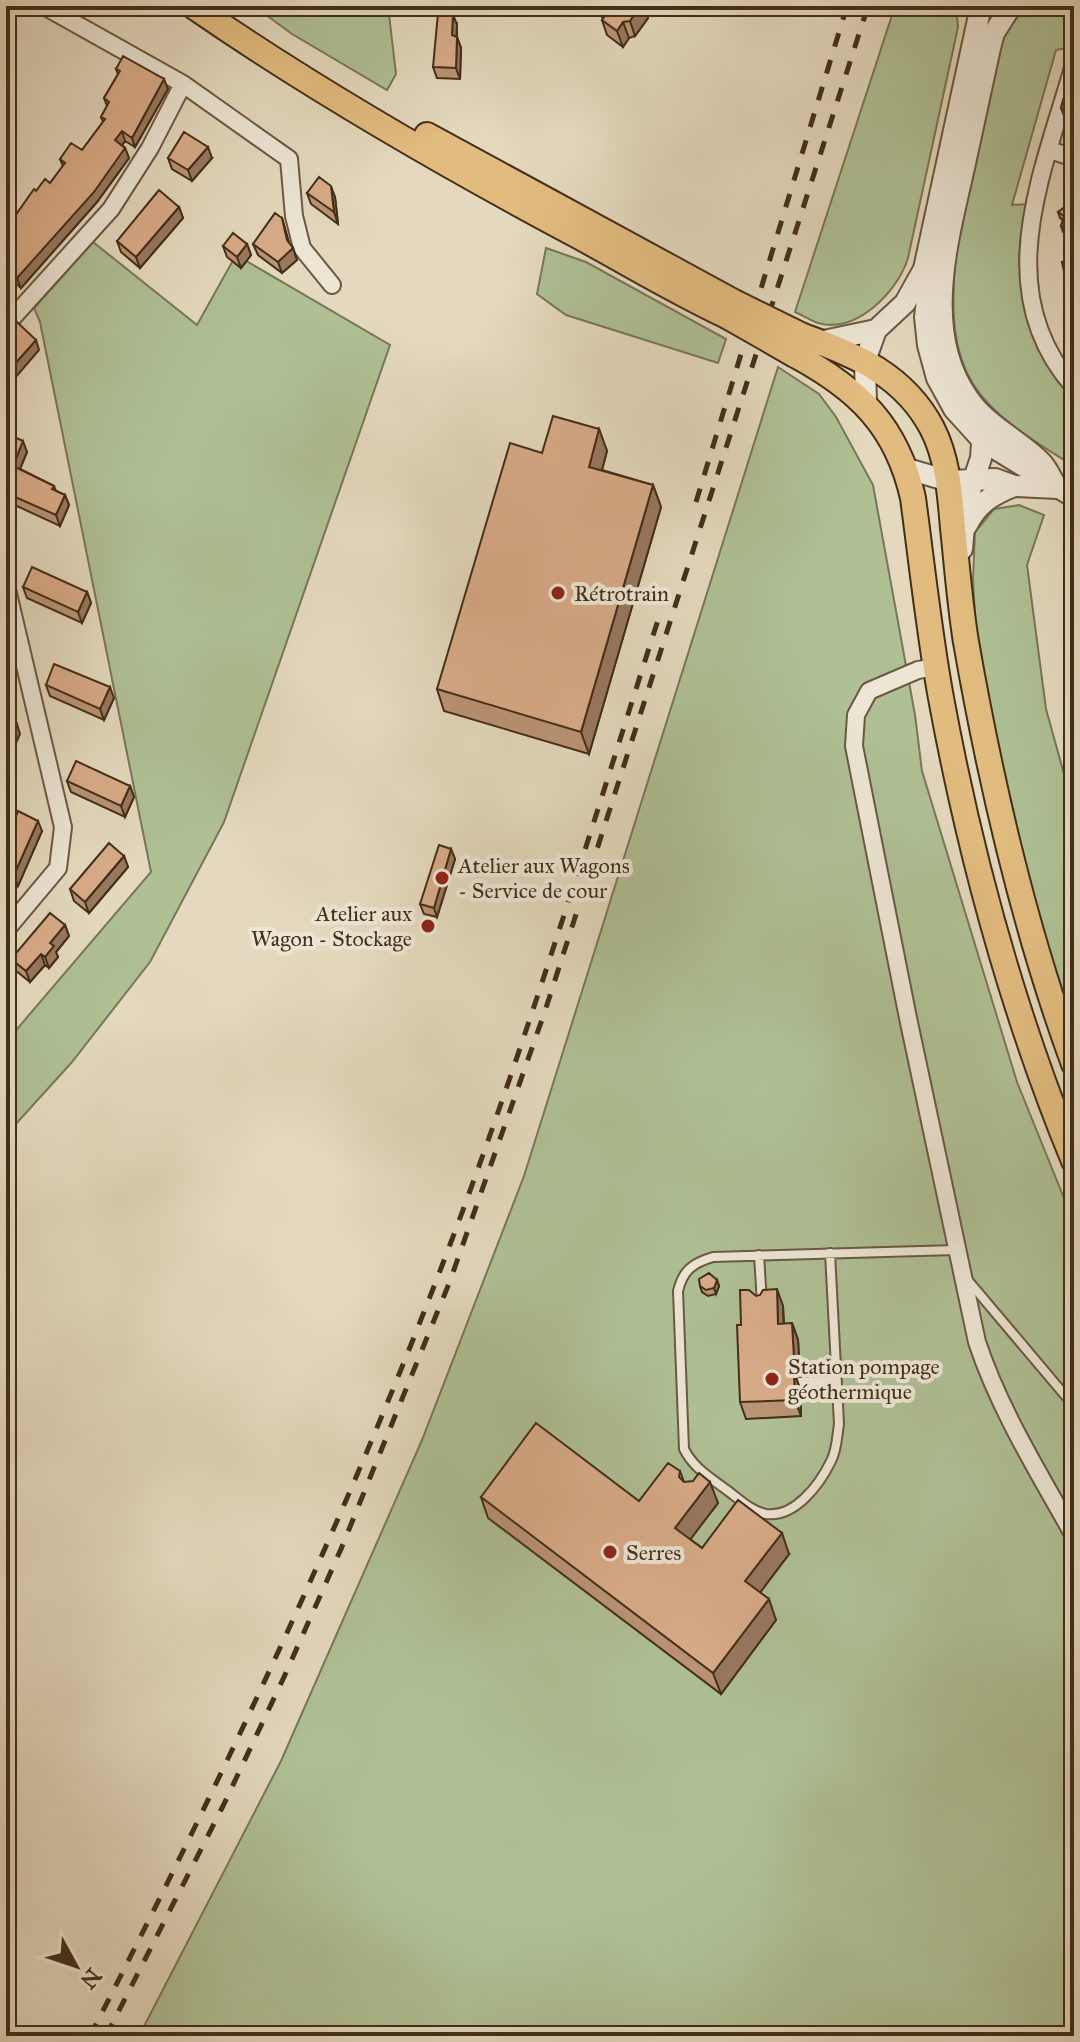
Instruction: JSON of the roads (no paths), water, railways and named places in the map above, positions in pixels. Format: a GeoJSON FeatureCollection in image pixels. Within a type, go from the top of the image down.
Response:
{"type":"FeatureCollection","features":[{"type":"Feature","properties":{"kind":"main road"},"geometry":{"type":"LineString","coordinates":[[193,6],[267,57],[468,168],[731,309],[806,344],[865,361],[904,389],[924,414],[960,481],[958,580],[967,649],[993,782],[1036,948],[1074,1064]]}},
{"type":"Feature","properties":{"kind":"main road"},"geometry":{"type":"LineString","coordinates":[[218,6],[306,68],[468,168]]}},
{"type":"Feature","properties":{"kind":"main road"},"geometry":{"type":"LineString","coordinates":[[806,344],[866,404],[886,429],[904,468],[913,498],[936,667],[953,756],[993,918],[1040,1068],[1074,1161]]}},
{"type":"Feature","properties":{"kind":"street"},"geometry":{"type":"LineString","coordinates":[[44,6],[183,84],[289,159],[294,216],[302,248],[332,285]]}},
{"type":"Feature","properties":{"kind":"street"},"geometry":{"type":"LineString","coordinates":[[866,404],[865,361],[883,325],[910,296],[924,269],[981,6]]}},
{"type":"Feature","properties":{"kind":"street"},"geometry":{"type":"LineString","coordinates":[[1011,6],[994,33],[948,239],[943,279],[944,334],[950,362],[968,398],[983,416],[1042,463],[1065,492]]}},
{"type":"Feature","properties":{"kind":"street"},"geometry":{"type":"LineString","coordinates":[[1074,64],[1028,230],[1027,276],[1040,331],[1060,369],[1074,387]]}},
{"type":"Feature","properties":{"kind":"street"},"geometry":{"type":"LineString","coordinates":[[6,325],[111,209],[150,148],[183,84]]}},
{"type":"Feature","properties":{"kind":"street"},"geometry":{"type":"LineString","coordinates":[[1050,150],[1074,158]]}},
{"type":"Feature","properties":{"kind":"street"},"geometry":{"type":"LineString","coordinates":[[924,269],[928,293],[926,331],[932,361],[945,393],[963,421],[983,441],[1065,492]]}},
{"type":"Feature","properties":{"kind":"street"},"geometry":{"type":"LineString","coordinates":[[806,344],[883,325],[910,322],[926,331]]}},
{"type":"Feature","properties":{"kind":"street"},"geometry":{"type":"LineString","coordinates":[[960,481],[981,458],[983,416]]}},
{"type":"Feature","properties":{"kind":"street"},"geometry":{"type":"LineString","coordinates":[[904,468],[960,481],[995,479],[1014,486],[1065,492]]}},
{"type":"Feature","properties":{"kind":"street"},"geometry":{"type":"LineString","coordinates":[[958,580],[966,503],[960,481]]}},
{"type":"Feature","properties":{"kind":"street"},"geometry":{"type":"LineString","coordinates":[[964,532],[978,507],[995,494],[1014,486]]}},
{"type":"Feature","properties":{"kind":"street"},"geometry":{"type":"LineString","coordinates":[[6,585],[63,827],[58,868],[6,930]]}},
{"type":"Feature","properties":{"kind":"street"},"geometry":{"type":"LineString","coordinates":[[936,667],[918,670],[869,691],[856,715],[854,746],[960,1270],[986,1370],[1012,1425],[1074,1536]]}},
{"type":"Feature","properties":{"kind":"lane"},"geometry":{"type":"LineString","coordinates":[[830,1253],[839,1424],[832,1461],[808,1495],[796,1506],[783,1513],[756,1511],[688,1458],[682,1439],[678,1291],[688,1269],[698,1261],[713,1257],[759,1255],[830,1253],[956,1250]]}},
{"type":"Feature","properties":{"kind":"lane"},"geometry":{"type":"LineString","coordinates":[[759,1255],[762,1306]]}},
{"type":"Feature","properties":{"kind":"lane"},"geometry":{"type":"LineString","coordinates":[[960,1270],[1074,1406]]}},
{"type":"Feature","properties":{"kind":"lane"},"geometry":{"type":"LineString","coordinates":[[800,1382],[837,1381]]}},
{"type":"Feature","properties":{"kind":"lane"},"geometry":{"type":"LineString","coordinates":[[701,1486],[708,1476]]}},
{"type":"Feature","properties":{"kind":"railway"},"geometry":{"type":"LineString","coordinates":[[696,502],[847,6]]}},
{"type":"Feature","properties":{"kind":"railway"},"geometry":{"type":"LineString","coordinates":[[106,2036],[223,1806],[284,1677],[341,1549],[450,1281],[545,1011],[868,6]]}},
{"type":"Feature","properties":{"kind":"railway"},"geometry":{"type":"LineString","coordinates":[[90,2036],[191,1835],[287,1633],[420,1323],[513,1070],[658,620]]}},
{"type":"Feature","properties":{"kind":"place","name":"Rétrotrain"},"geometry":{"type":"Point","coordinates":[558,593]}},
{"type":"Feature","properties":{"kind":"place","name":"Atelier aux Wagons - Service de cour"},"geometry":{"type":"Point","coordinates":[442,878]}},
{"type":"Feature","properties":{"kind":"place","name":"Atelier aux Wagon - Stockage"},"geometry":{"type":"Point","coordinates":[428,926]}},
{"type":"Feature","properties":{"kind":"place","name":"Station pompage géothermique"},"geometry":{"type":"Point","coordinates":[772,1379]}},
{"type":"Feature","properties":{"kind":"place","name":"Serres"},"geometry":{"type":"Point","coordinates":[610,1552]}}]}
